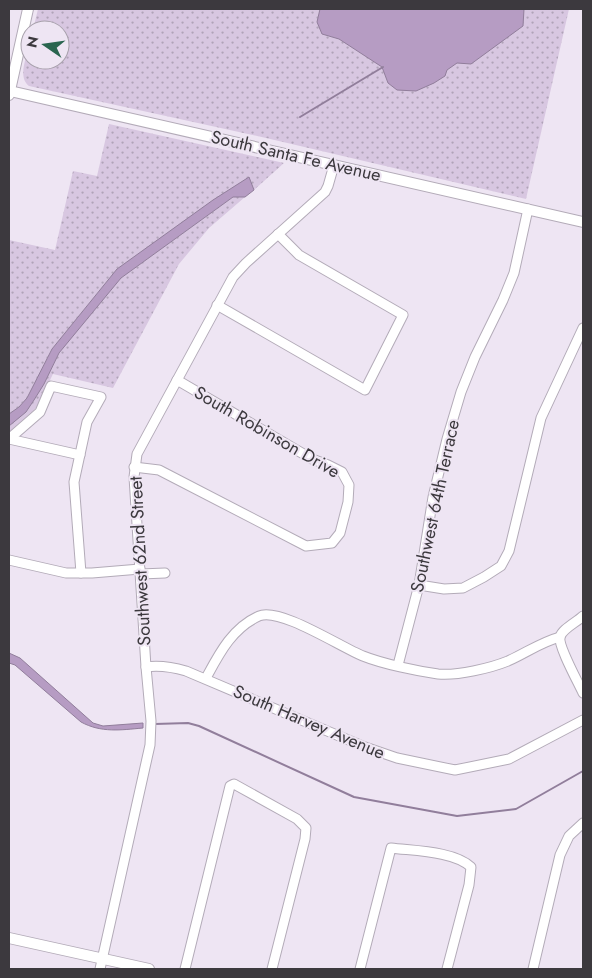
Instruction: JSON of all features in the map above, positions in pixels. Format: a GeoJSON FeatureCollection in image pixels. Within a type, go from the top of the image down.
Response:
{"type":"FeatureCollection","features":[{"type":"Feature","properties":{"kind":"main road"},"geometry":{"type":"LineString","coordinates":[[9,92],[28,9]]}},
{"type":"Feature","properties":{"kind":"main road","name":"South Santa Fe Avenue"},"geometry":{"type":"LineString","coordinates":[[9,92],[583,222]]}},
{"type":"Feature","properties":{"kind":"main road"},"geometry":{"type":"LineString","coordinates":[[9,939],[149,969]]}},
{"type":"Feature","properties":{"kind":"street","name":"Southwest 62nd Street"},"geometry":{"type":"LineString","coordinates":[[100,969],[150,745],[151,721],[134,467],[140,447],[227,287],[239,270],[325,192],[334,165]]}},
{"type":"Feature","properties":{"kind":"street","name":"Southwest 64th Terrace"},"geometry":{"type":"LineString","coordinates":[[398,665],[418,585],[433,497],[447,439],[474,357],[503,300],[514,273],[528,210]]}},
{"type":"Feature","properties":{"kind":"street"},"geometry":{"type":"LineString","coordinates":[[217,305],[365,390],[403,315],[299,255],[278,234]]}},
{"type":"Feature","properties":{"kind":"street"},"geometry":{"type":"LineString","coordinates":[[418,585],[444,590],[463,588],[501,566],[512,543],[541,418],[583,328]]}},
{"type":"Feature","properties":{"kind":"street","name":"South Robinson Drive"},"geometry":{"type":"LineString","coordinates":[[134,467],[159,470],[306,546],[332,543],[340,533],[344,520],[349,485],[342,472],[312,460],[177,380]]}},
{"type":"Feature","properties":{"kind":"street"},"geometry":{"type":"LineString","coordinates":[[9,439],[40,412],[51,386],[101,397],[87,422],[74,482],[81,573]]}},
{"type":"Feature","properties":{"kind":"street"},"geometry":{"type":"LineString","coordinates":[[9,439],[80,455]]}},
{"type":"Feature","properties":{"kind":"street"},"geometry":{"type":"LineString","coordinates":[[9,560],[66,573],[140,571],[165,573]]}},
{"type":"Feature","properties":{"kind":"street"},"geometry":{"type":"LineString","coordinates":[[206,678],[225,644],[241,627],[260,615],[277,616],[364,656],[439,674],[479,670],[508,661],[547,640],[560,637]]}},
{"type":"Feature","properties":{"kind":"street"},"geometry":{"type":"LineString","coordinates":[[583,616],[565,630],[560,637],[560,643],[565,656],[583,693]]}},
{"type":"Feature","properties":{"kind":"street","name":"South Harvey Avenue"},"geometry":{"type":"LineString","coordinates":[[146,666],[171,666],[206,678],[365,747],[398,758],[455,770],[510,759],[583,720]]}},
{"type":"Feature","properties":{"kind":"street"},"geometry":{"type":"LineString","coordinates":[[185,969],[230,786],[234,784],[296,819],[306,828],[305,839],[272,969]]}},
{"type":"Feature","properties":{"kind":"street"},"geometry":{"type":"LineString","coordinates":[[533,969],[560,854],[569,836],[583,823]]}},
{"type":"Feature","properties":{"kind":"street"},"geometry":{"type":"LineString","coordinates":[[360,969],[391,848],[453,857],[465,861],[472,868],[447,969]]}},
{"type":"Feature","properties":{"kind":"shaded area"},"geometry":{"type":"Polygon","coordinates":[[[38,9],[569,9],[526,199],[266,138],[29,86],[25,82],[23,70],[70,70],[70,20],[35,20],[38,9]]]}},
{"type":"Feature","properties":{"kind":"shaded area"},"geometry":{"type":"Polygon","coordinates":[[[320,9],[524,9],[523,26],[471,64],[457,63],[447,70],[445,76],[416,91],[397,90],[388,83],[382,67],[339,39],[322,34],[317,22],[320,9]]]}},
{"type":"Feature","properties":{"kind":"shaded area"},"geometry":{"type":"Polygon","coordinates":[[[109,124],[284,163],[254,190],[249,178],[117,269],[52,349],[27,398],[9,414],[9,240],[55,250],[73,171],[97,176],[109,124]]]}},
{"type":"Feature","properties":{"kind":"shaded area"},"geometry":{"type":"Polygon","coordinates":[[[249,177],[254,190],[245,197],[233,197],[121,278],[59,353],[44,384],[26,412],[9,426],[9,414],[27,398],[52,349],[117,269],[213,200],[249,177]]]}},
{"type":"Feature","properties":{"kind":"shaded area"},"geometry":{"type":"Polygon","coordinates":[[[233,197],[245,197],[209,228],[179,264],[113,388],[53,374],[36,408],[9,432],[9,426],[44,384],[59,353],[121,278],[233,197]]]}},
{"type":"Feature","properties":{"kind":"shaded area"},"geometry":{"type":"Polygon","coordinates":[[[9,653],[20,658],[93,723],[103,726],[143,723],[143,728],[104,729],[81,722],[15,665],[9,663],[9,653]]]}},
{"type":"Feature","properties":{"kind":"waterway"},"geometry":{"type":"LineString","coordinates":[[300,117],[383,67]]}},
{"type":"Feature","properties":{"kind":"waterway"},"geometry":{"type":"LineString","coordinates":[[155,724],[188,723],[199,726],[354,797],[457,816],[516,809],[583,771]]}}]}
